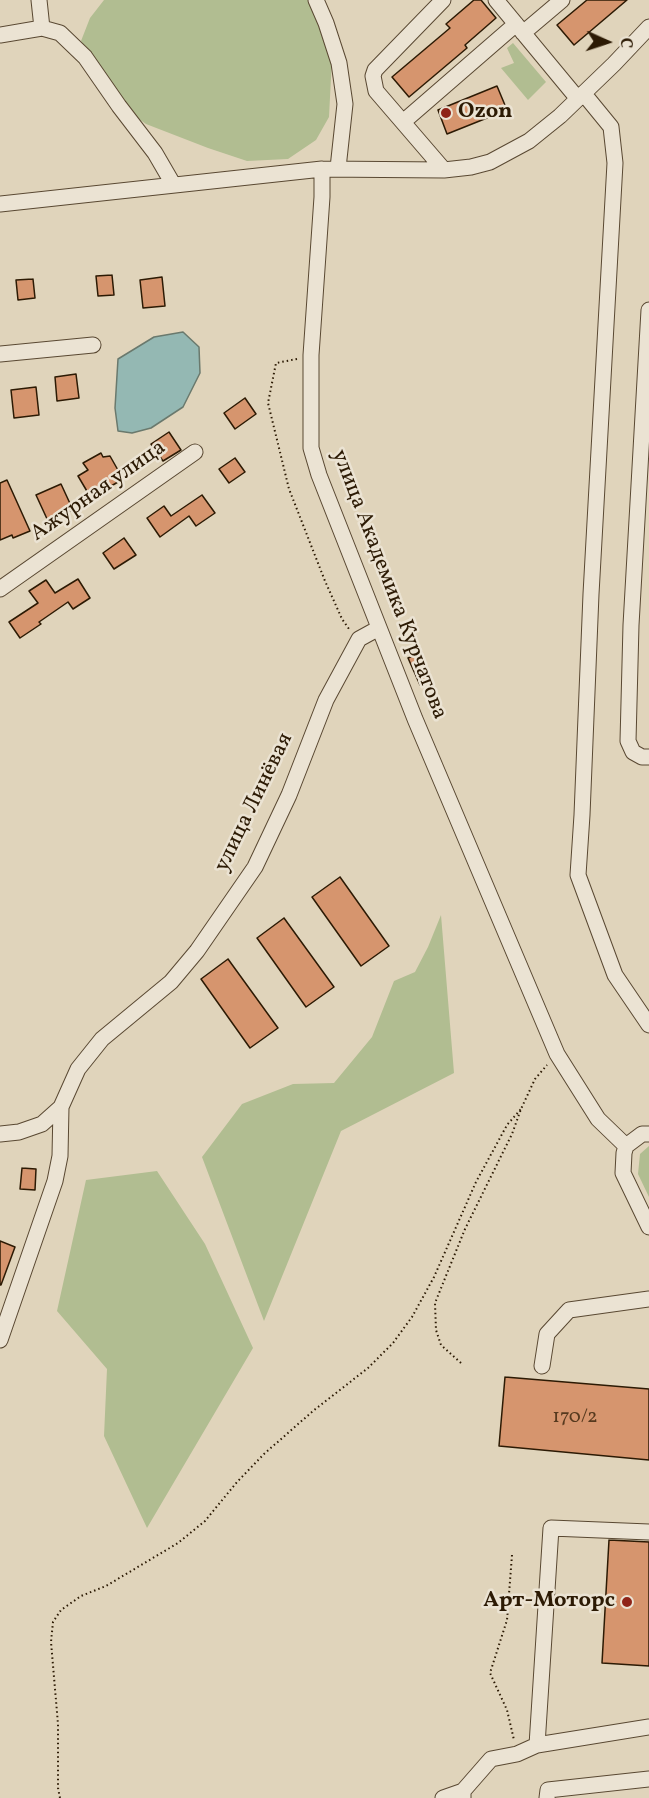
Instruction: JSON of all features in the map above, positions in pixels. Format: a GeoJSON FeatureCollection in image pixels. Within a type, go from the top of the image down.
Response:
{"type":"FeatureCollection","features":[{"type":"Feature","properties":{"kind":"street"},"geometry":{"type":"LineString","coordinates":[[39,0],[42,28]]}},
{"type":"Feature","properties":{"kind":"street"},"geometry":{"type":"LineString","coordinates":[[316,0],[339,63],[345,104],[338,168]]}},
{"type":"Feature","properties":{"kind":"street"},"geometry":{"type":"LineString","coordinates":[[443,0],[375,70],[373,83],[376,91],[444,170]]}},
{"type":"Feature","properties":{"kind":"street"},"geometry":{"type":"LineString","coordinates":[[496,0],[611,127],[615,163],[578,875],[615,975],[649,1025]]}},
{"type":"Feature","properties":{"kind":"street"},"geometry":{"type":"LineString","coordinates":[[403,122],[520,29],[562,0]]}},
{"type":"Feature","properties":{"kind":"street"},"geometry":{"type":"LineString","coordinates":[[0,36],[42,28],[60,33],[85,57],[155,153],[173,184]]}},
{"type":"Feature","properties":{"kind":"street"},"geometry":{"type":"LineString","coordinates":[[0,204],[322,169],[444,170],[471,167],[490,162],[514,150],[543,130],[647,36]]}},
{"type":"Feature","properties":{"kind":"street","name":"улица Академика Курчатова"},"geometry":{"type":"LineString","coordinates":[[322,169],[311,355],[311,448],[319,475],[415,719],[560,1058],[598,1119],[626,1146]]}},
{"type":"Feature","properties":{"kind":"street"},"geometry":{"type":"LineString","coordinates":[[649,310],[631,625],[628,741],[633,752],[642,757],[649,757]]}},
{"type":"Feature","properties":{"kind":"street"},"geometry":{"type":"LineString","coordinates":[[0,354],[93,345]]}},
{"type":"Feature","properties":{"kind":"street","name":"Ажурная улица"},"geometry":{"type":"LineString","coordinates":[[0,589],[195,452]]}},
{"type":"Feature","properties":{"kind":"street"},"geometry":{"type":"LineString","coordinates":[[359,639],[380,628]]}},
{"type":"Feature","properties":{"kind":"street","name":"улица Линёвая"},"geometry":{"type":"LineString","coordinates":[[0,1340],[7,1295],[41,1227],[55,1181],[60,1156],[61,1107],[78,1069],[102,1039],[171,982],[197,951],[255,867],[289,795],[326,700],[359,639]]}},
{"type":"Feature","properties":{"kind":"street"},"geometry":{"type":"LineString","coordinates":[[0,1134],[19,1132],[42,1124],[61,1107]]}},
{"type":"Feature","properties":{"kind":"street"},"geometry":{"type":"LineString","coordinates":[[649,1134],[642,1134],[626,1146],[623,1173],[649,1227]]}},
{"type":"Feature","properties":{"kind":"street"},"geometry":{"type":"LineString","coordinates":[[542,1366],[547,1334],[568,1310],[649,1299]]}},
{"type":"Feature","properties":{"kind":"street"},"geometry":{"type":"LineString","coordinates":[[537,1745],[550,1528],[649,1532]]}},
{"type":"Feature","properties":{"kind":"street"},"geometry":{"type":"LineString","coordinates":[[444,1798],[463,1794],[491,1760],[517,1754],[537,1745],[649,1727]]}},
{"type":"Feature","properties":{"kind":"street"},"geometry":{"type":"LineString","coordinates":[[547,1798],[548,1790],[649,1779]]}},
{"type":"Feature","properties":{"kind":"path"},"geometry":{"type":"LineString","coordinates":[[311,355],[276,363],[268,403],[289,489],[342,619],[352,634],[359,639]]}},
{"type":"Feature","properties":{"kind":"path"},"geometry":{"type":"LineString","coordinates":[[460,1363],[441,1344],[436,1330],[435,1303],[465,1229],[512,1134],[535,1079],[545,1066],[560,1058]]}},
{"type":"Feature","properties":{"kind":"path"},"geometry":{"type":"LineString","coordinates":[[60,1798],[58,1724],[51,1642],[53,1622],[61,1610],[81,1596],[114,1582],[178,1543],[205,1521],[264,1454],[313,1411],[368,1368],[393,1343],[412,1317],[434,1277],[476,1182],[507,1125],[521,1109]]}},
{"type":"Feature","properties":{"kind":"path"},"geometry":{"type":"LineString","coordinates":[[512,1555],[507,1620],[490,1674],[507,1710],[517,1754]]}},
{"type":"Feature","properties":{"kind":"green space"},"geometry":{"type":"Polygon","coordinates":[[[104,0],[309,0],[332,58],[329,117],[316,140],[288,159],[247,161],[146,124],[129,112],[81,41],[90,18],[104,0]]]}},
{"type":"Feature","properties":{"kind":"green space"},"geometry":{"type":"Polygon","coordinates":[[[513,43],[546,82],[528,100],[501,68],[514,63],[507,48],[513,43]]]}},
{"type":"Feature","properties":{"kind":"green space"},"geometry":{"type":"Polygon","coordinates":[[[441,915],[454,1073],[341,1131],[264,1321],[202,1157],[242,1104],[293,1084],[334,1083],[372,1037],[394,981],[415,972],[441,915]]]}},
{"type":"Feature","properties":{"kind":"green space"},"geometry":{"type":"Polygon","coordinates":[[[649,1146],[649,1197],[638,1174],[640,1154],[649,1146]]]}},
{"type":"Feature","properties":{"kind":"green space"},"geometry":{"type":"Polygon","coordinates":[[[157,1171],[205,1244],[253,1348],[147,1528],[104,1436],[107,1369],[57,1311],[86,1180],[157,1171]]]}},
{"type":"Feature","properties":{"kind":"water"},"geometry":{"type":"Polygon","coordinates":[[[183,332],[199,347],[200,373],[183,407],[151,428],[132,433],[118,431],[115,408],[118,359],[154,337],[183,332]]]}},
{"type":"Feature","properties":{"kind":"building"},"geometry":{"type":"Polygon","coordinates":[[[474,0],[481,0],[496,18],[465,45],[467,48],[409,97],[392,77],[450,28],[446,24],[474,0]]]}},
{"type":"Feature","properties":{"kind":"building"},"geometry":{"type":"Polygon","coordinates":[[[587,0],[627,0],[574,45],[557,25],[587,0]]]}},
{"type":"Feature","properties":{"kind":"building"},"geometry":{"type":"Polygon","coordinates":[[[497,86],[507,110],[447,134],[438,110],[497,86]]]}},
{"type":"Feature","properties":{"kind":"building"},"geometry":{"type":"Polygon","coordinates":[[[112,275],[114,295],[98,296],[96,276],[112,275]]]}},
{"type":"Feature","properties":{"kind":"building"},"geometry":{"type":"Polygon","coordinates":[[[162,277],[165,306],[143,308],[140,280],[162,277]]]}},
{"type":"Feature","properties":{"kind":"building"},"geometry":{"type":"Polygon","coordinates":[[[33,279],[35,298],[18,300],[16,280],[33,279]]]}},
{"type":"Feature","properties":{"kind":"building"},"geometry":{"type":"Polygon","coordinates":[[[76,374],[79,398],[57,401],[55,377],[76,374]]]}},
{"type":"Feature","properties":{"kind":"building"},"geometry":{"type":"Polygon","coordinates":[[[36,387],[39,415],[14,418],[11,390],[36,387]]]}},
{"type":"Feature","properties":{"kind":"building"},"geometry":{"type":"Polygon","coordinates":[[[245,398],[256,414],[235,429],[224,413],[245,398]]]}},
{"type":"Feature","properties":{"kind":"building"},"geometry":{"type":"Polygon","coordinates":[[[169,432],[181,450],[163,461],[151,444],[169,432]]]}},
{"type":"Feature","properties":{"kind":"building"},"geometry":{"type":"Polygon","coordinates":[[[101,453],[103,457],[110,456],[123,479],[91,498],[78,476],[88,470],[83,463],[101,453]]]}},
{"type":"Feature","properties":{"kind":"building"},"geometry":{"type":"Polygon","coordinates":[[[235,458],[245,472],[229,483],[219,469],[235,458]]]}},
{"type":"Feature","properties":{"kind":"building"},"geometry":{"type":"Polygon","coordinates":[[[7,480],[30,531],[13,538],[12,535],[0,540],[0,483],[7,480]]]}},
{"type":"Feature","properties":{"kind":"building"},"geometry":{"type":"Polygon","coordinates":[[[61,484],[73,510],[48,521],[36,495],[61,484]]]}},
{"type":"Feature","properties":{"kind":"building"},"geometry":{"type":"Polygon","coordinates":[[[202,495],[215,513],[196,526],[189,516],[160,537],[147,518],[164,506],[171,516],[202,495]]]}},
{"type":"Feature","properties":{"kind":"building"},"geometry":{"type":"Polygon","coordinates":[[[124,538],[136,555],[114,569],[103,553],[124,538]]]}},
{"type":"Feature","properties":{"kind":"building"},"geometry":{"type":"Polygon","coordinates":[[[78,579],[90,598],[73,609],[68,602],[20,638],[9,622],[38,603],[29,591],[46,580],[55,593],[78,579]]]}},
{"type":"Feature","properties":{"kind":"building"},"geometry":{"type":"Polygon","coordinates":[[[418,654],[429,681],[420,685],[408,658],[418,654]]]}},
{"type":"Feature","properties":{"kind":"building"},"geometry":{"type":"Polygon","coordinates":[[[340,877],[389,946],[361,966],[312,897],[340,877]]]}},
{"type":"Feature","properties":{"kind":"building"},"geometry":{"type":"Polygon","coordinates":[[[284,918],[334,987],[306,1007],[257,938],[284,918]]]}},
{"type":"Feature","properties":{"kind":"building"},"geometry":{"type":"Polygon","coordinates":[[[228,959],[278,1028],[250,1048],[201,979],[228,959]]]}},
{"type":"Feature","properties":{"kind":"building"},"geometry":{"type":"Polygon","coordinates":[[[22,1168],[36,1169],[35,1190],[20,1189],[22,1168]]]}},
{"type":"Feature","properties":{"kind":"building"},"geometry":{"type":"Polygon","coordinates":[[[0,1241],[15,1247],[1,1285],[0,1285],[0,1241]]]}},
{"type":"Feature","properties":{"kind":"building"},"geometry":{"type":"Polygon","coordinates":[[[505,1377],[649,1389],[649,1460],[499,1446],[505,1377]]]}},
{"type":"Feature","properties":{"kind":"building","name":"Арт-Моторс"},"geometry":{"type":"Polygon","coordinates":[[[609,1540],[649,1542],[649,1666],[602,1663],[609,1540]]]}},
{"type":"Feature","properties":{"kind":"place","name":"Ozon"},"geometry":{"type":"Point","coordinates":[446,113]}},
{"type":"Feature","properties":{"kind":"place","name":"Арт-Моторс"},"geometry":{"type":"Point","coordinates":[627,1602]}}]}
